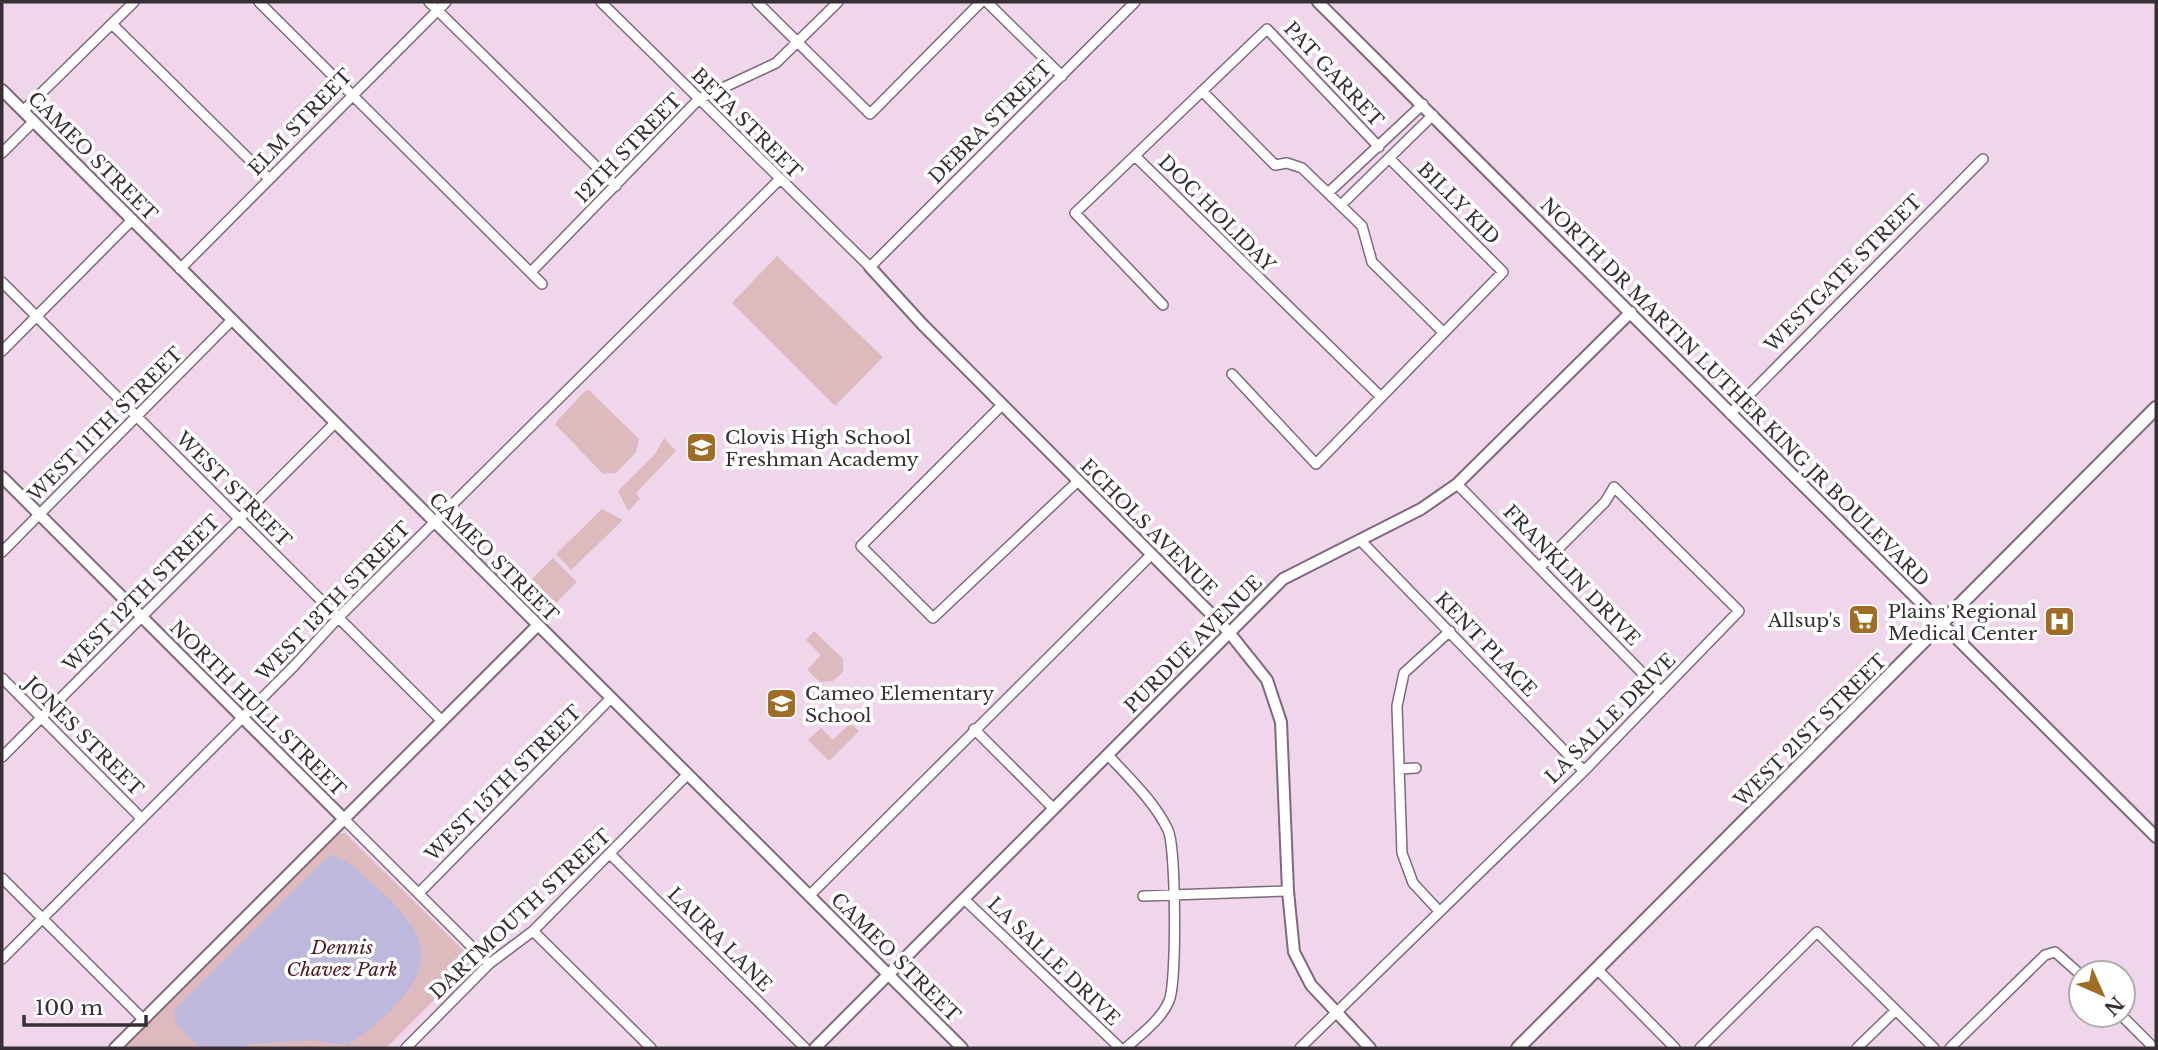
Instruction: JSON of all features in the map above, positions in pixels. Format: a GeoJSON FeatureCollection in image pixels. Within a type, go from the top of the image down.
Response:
{"type":"FeatureCollection","features":[{"type":"Feature","properties":{"kind":"main road","name":"WEST 21ST STREET"},"geometry":{"type":"LineString","coordinates":[[1518,1048],[2156,408]]}},
{"type":"Feature","properties":{"kind":"street"},"geometry":{"type":"LineString","coordinates":[[23,111],[134,2]]}},
{"type":"Feature","properties":{"kind":"street"},"geometry":{"type":"LineString","coordinates":[[259,2],[542,284]]}},
{"type":"Feature","properties":{"kind":"street"},"geometry":{"type":"LineString","coordinates":[[429,2],[617,186]]}},
{"type":"Feature","properties":{"kind":"street","name":"ELM STREET"},"geometry":{"type":"LineString","coordinates":[[180,269],[446,2]]}},
{"type":"Feature","properties":{"kind":"street","name":"BETA STREET"},"geometry":{"type":"LineString","coordinates":[[601,2],[870,267]]}},
{"type":"Feature","properties":{"kind":"street"},"geometry":{"type":"LineString","coordinates":[[757,2],[870,114],[981,2]]}},
{"type":"Feature","properties":{"kind":"street","name":"12TH STREET"},"geometry":{"type":"LineString","coordinates":[[531,272],[699,99],[776,63],[838,2]]}},
{"type":"Feature","properties":{"kind":"street"},"geometry":{"type":"LineString","coordinates":[[987,2],[1062,76]]}},
{"type":"Feature","properties":{"kind":"street","name":"DEBRA STREET"},"geometry":{"type":"LineString","coordinates":[[870,267],[1135,2]]}},
{"type":"Feature","properties":{"kind":"street","name":"NORTH DR MARTIN LUTHER KING JR BOULEVARD"},"geometry":{"type":"LineString","coordinates":[[1318,2],[2156,837]]}},
{"type":"Feature","properties":{"kind":"street"},"geometry":{"type":"LineString","coordinates":[[112,24],[269,179]]}},
{"type":"Feature","properties":{"kind":"street","name":"PAT GARRET"},"geometry":{"type":"LineString","coordinates":[[1202,91],[1268,29],[1379,147]]}},
{"type":"Feature","properties":{"kind":"street","name":"CAMEO STREET"},"geometry":{"type":"LineString","coordinates":[[2,90],[962,1048]]}},
{"type":"Feature","properties":{"kind":"street"},"geometry":{"type":"LineString","coordinates":[[1163,305],[1075,213],[1202,91],[1275,165],[1287,163],[1301,168],[1341,205],[1362,226],[1372,262],[1443,332],[1316,464],[1233,374]]}},
{"type":"Feature","properties":{"kind":"street"},"geometry":{"type":"LineString","coordinates":[[1328,193],[1423,104]]}},
{"type":"Feature","properties":{"kind":"street"},"geometry":{"type":"LineString","coordinates":[[1341,205],[1433,115]]}},
{"type":"Feature","properties":{"kind":"street"},"geometry":{"type":"LineString","coordinates":[[2,153],[33,122]]}},
{"type":"Feature","properties":{"kind":"street","name":"DOC HOLIDAY"},"geometry":{"type":"LineString","coordinates":[[1135,156],[1381,397]]}},
{"type":"Feature","properties":{"kind":"street","name":"BILLY KID"},"geometry":{"type":"LineString","coordinates":[[1390,159],[1503,272],[1443,332]]}},
{"type":"Feature","properties":{"kind":"street","name":"WESTGATE STREET"},"geometry":{"type":"LineString","coordinates":[[1730,414],[1983,159]]}},
{"type":"Feature","properties":{"kind":"street","name":"WEST 13TH STREET"},"geometry":{"type":"LineString","coordinates":[[2,959],[243,718],[339,617],[424,532],[436,524],[779,180]]}},
{"type":"Feature","properties":{"kind":"street"},"geometry":{"type":"LineString","coordinates":[[2,351],[132,220]]}},
{"type":"Feature","properties":{"kind":"street","name":"ECHOLS AVENUE"},"geometry":{"type":"LineString","coordinates":[[870,267],[1002,405],[1228,631],[1267,680],[1281,723],[1288,891],[1294,952],[1311,985],[1370,1048]]}},
{"type":"Feature","properties":{"kind":"street","name":"WEST STREET"},"geometry":{"type":"LineString","coordinates":[[2,282],[442,721]]}},
{"type":"Feature","properties":{"kind":"street","name":"PURDUE AVENUE"},"geometry":{"type":"LineString","coordinates":[[815,1048],[1228,631],[1283,579],[1422,509],[1457,484],[1631,312]]}},
{"type":"Feature","properties":{"kind":"street","name":"WEST 11TH STREET"},"geometry":{"type":"LineString","coordinates":[[2,552],[232,320]]}},
{"type":"Feature","properties":{"kind":"street"},"geometry":{"type":"LineString","coordinates":[[1002,405],[861,546],[933,618],[1078,481]]}},
{"type":"Feature","properties":{"kind":"street","name":"WEST 12TH STREET"},"geometry":{"type":"LineString","coordinates":[[2,757],[335,423]]}},
{"type":"Feature","properties":{"kind":"street","name":"NORTH HULL STREET"},"geometry":{"type":"LineString","coordinates":[[2,477],[489,964]]}},
{"type":"Feature","properties":{"kind":"street","name":"FRANKLIN DRIVE"},"geometry":{"type":"LineString","coordinates":[[1457,484],[1661,692]]}},
{"type":"Feature","properties":{"kind":"street","name":"LA SALLE DRIVE"},"geometry":{"type":"LineString","coordinates":[[1300,1048],[1584,771],[1739,611],[1614,487],[1605,502],[1540,566]]}},
{"type":"Feature","properties":{"kind":"street","name":"KENT PLACE"},"geometry":{"type":"LineString","coordinates":[[1362,541],[1584,771]]}},
{"type":"Feature","properties":{"kind":"street"},"geometry":{"type":"LineString","coordinates":[[809,896],[1151,555]]}},
{"type":"Feature","properties":{"kind":"street"},"geometry":{"type":"LineString","coordinates":[[116,1048],[538,625]]}},
{"type":"Feature","properties":{"kind":"street"},"geometry":{"type":"LineString","coordinates":[[1439,911],[1413,883],[1402,853],[1397,706],[1404,673],[1450,631]]}},
{"type":"Feature","properties":{"kind":"street","name":"JONES STREET"},"geometry":{"type":"LineString","coordinates":[[2,678],[142,819]]}},
{"type":"Feature","properties":{"kind":"street","name":"WEST 15TH STREET"},"geometry":{"type":"LineString","coordinates":[[419,893],[611,698]]}},
{"type":"Feature","properties":{"kind":"street"},"geometry":{"type":"LineString","coordinates":[[974,729],[1054,809]]}},
{"type":"Feature","properties":{"kind":"street"},"geometry":{"type":"LineString","coordinates":[[1108,755],[1151,801],[1170,834],[1174,895],[1172,994],[1161,1014],[1126,1048]]}},
{"type":"Feature","properties":{"kind":"street"},"geometry":{"type":"LineString","coordinates":[[1400,769],[1416,768]]}},
{"type":"Feature","properties":{"kind":"street","name":"DARTMOUTH STREET"},"geometry":{"type":"LineString","coordinates":[[406,1048],[489,964],[533,931],[688,774]]}},
{"type":"Feature","properties":{"kind":"street","name":"LAURA LANE"},"geometry":{"type":"LineString","coordinates":[[610,854],[805,1048]]}},
{"type":"Feature","properties":{"kind":"street"},"geometry":{"type":"LineString","coordinates":[[2,878],[144,1020]]}},
{"type":"Feature","properties":{"kind":"street"},"geometry":{"type":"LineString","coordinates":[[1143,896],[1288,891]]}},
{"type":"Feature","properties":{"kind":"street","name":"LA SALLE DRIVE"},"geometry":{"type":"LineString","coordinates":[[964,900],[1120,1048]]}},
{"type":"Feature","properties":{"kind":"street"},"geometry":{"type":"LineString","coordinates":[[533,931],[651,1048]]}},
{"type":"Feature","properties":{"kind":"street"},"geometry":{"type":"LineString","coordinates":[[1700,1048],[1817,932],[1934,1048]]}},
{"type":"Feature","properties":{"kind":"street"},"geometry":{"type":"LineString","coordinates":[[1950,1048],[2045,955],[2055,952],[2067,963]]}},
{"type":"Feature","properties":{"kind":"street"},"geometry":{"type":"LineString","coordinates":[[1597,969],[1675,1048]]}},
{"type":"Feature","properties":{"kind":"street"},"geometry":{"type":"LineString","coordinates":[[1857,1048],[1895,1011]]}},
{"type":"Feature","properties":{"kind":"street"},"geometry":{"type":"LineString","coordinates":[[2135,1029],[2154,1048]]}},
{"type":"Feature","properties":{"kind":"green space"},"geometry":{"type":"Polygon","coordinates":[[[777,256],[883,357],[835,406],[732,303],[777,256]]]}},
{"type":"Feature","properties":{"kind":"green space"},"geometry":{"type":"Polygon","coordinates":[[[589,390],[639,439],[636,452],[616,473],[603,474],[556,425],[585,391],[589,390]]]}},
{"type":"Feature","properties":{"kind":"green space"},"geometry":{"type":"Polygon","coordinates":[[[664,438],[676,451],[636,493],[640,499],[628,511],[618,491],[655,454],[664,438]]]}},
{"type":"Feature","properties":{"kind":"green space"},"geometry":{"type":"Polygon","coordinates":[[[602,509],[623,520],[571,570],[556,554],[602,509]]]}},
{"type":"Feature","properties":{"kind":"green space"},"geometry":{"type":"Polygon","coordinates":[[[553,558],[577,582],[544,615],[520,591],[553,558]]]}},
{"type":"Feature","properties":{"kind":"green space"},"geometry":{"type":"Polygon","coordinates":[[[814,631],[843,659],[843,672],[833,681],[820,682],[807,670],[821,655],[806,640],[814,631]]]}},
{"type":"Feature","properties":{"kind":"green space"},"geometry":{"type":"Polygon","coordinates":[[[850,723],[859,731],[829,761],[808,740],[821,728],[833,740],[850,723]]]}},
{"type":"Feature","properties":{"kind":"green space","name":"Dennis Chavez Park"},"geometry":{"type":"Polygon","coordinates":[[[345,833],[469,956],[471,963],[386,1048],[123,1048],[338,834],[345,833]]]}},
{"type":"Feature","properties":{"kind":"shaded area","name":"Dennis Chavez Park"},"geometry":{"type":"Polygon","coordinates":[[[330,855],[344,860],[361,873],[398,908],[415,932],[421,949],[421,963],[407,992],[396,1006],[369,1030],[344,1045],[310,1040],[249,1044],[244,1048],[200,1048],[176,1024],[174,1010],[330,855]]]}},
{"type":"Feature","properties":{"kind":"waterway"},"geometry":{"type":"LineString","coordinates":[[348,1044],[350,1048]]}},
{"type":"Feature","properties":{"kind":"place","name":"Clovis High School Freshman Academy"},"geometry":{"type":"Point","coordinates":[702,448]}},
{"type":"Feature","properties":{"kind":"place","name":"Allsup's"},"geometry":{"type":"Point","coordinates":[1864,620]}},
{"type":"Feature","properties":{"kind":"place","name":"Plains Regional Medical Center"},"geometry":{"type":"Point","coordinates":[2060,622]}},
{"type":"Feature","properties":{"kind":"place","name":"Cameo Elementary School"},"geometry":{"type":"Point","coordinates":[782,704]}}]}
